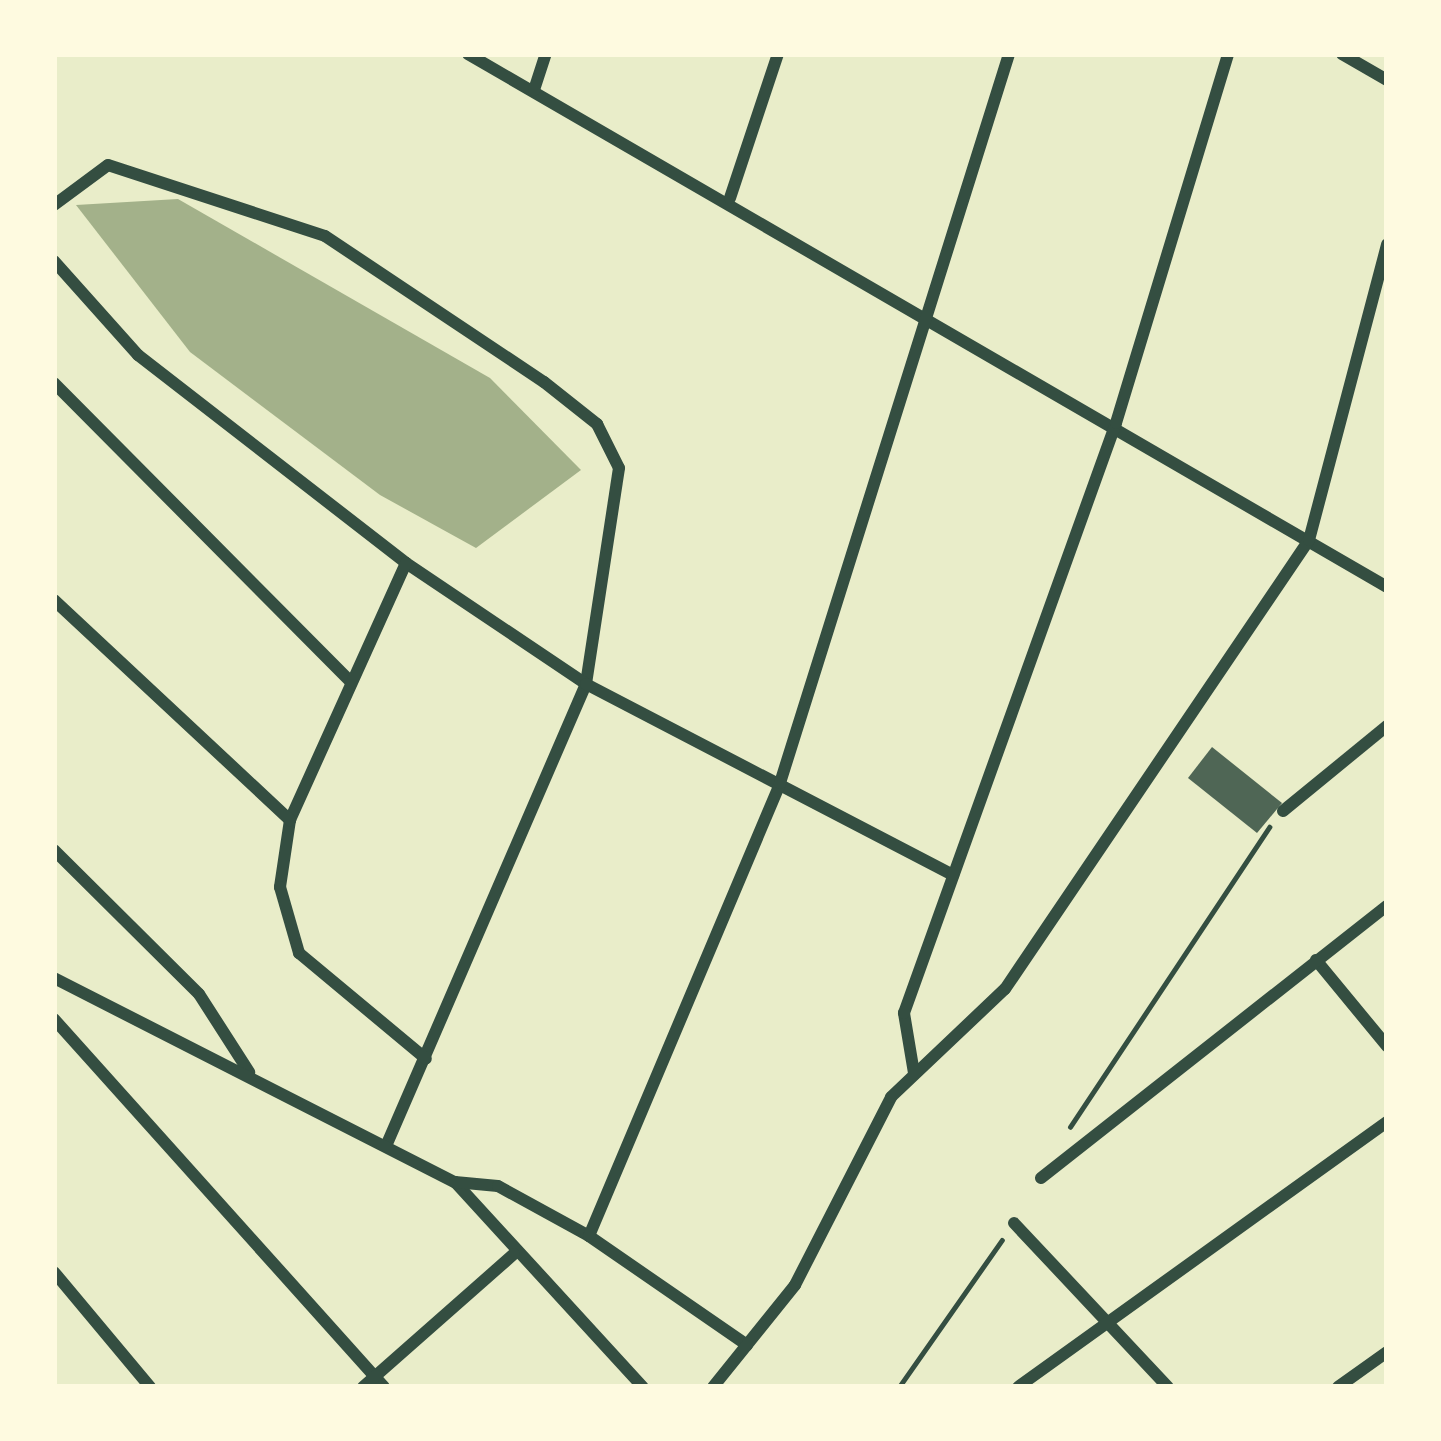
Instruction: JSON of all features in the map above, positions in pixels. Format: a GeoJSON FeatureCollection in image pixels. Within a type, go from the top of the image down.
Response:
{"type":"FeatureCollection","features":[{"type":"Feature","properties":{"kind":"street"},"geometry":{"type":"LineString","coordinates":[[468,54],[730,197],[1387,587]]}},
{"type":"Feature","properties":{"kind":"street"},"geometry":{"type":"LineString","coordinates":[[534,90],[546,54]]}},
{"type":"Feature","properties":{"kind":"street"},"geometry":{"type":"LineString","coordinates":[[730,197],[778,54]]}},
{"type":"Feature","properties":{"kind":"street"},"geometry":{"type":"LineString","coordinates":[[589,1236],[780,783],[1009,54]]}},
{"type":"Feature","properties":{"kind":"street"},"geometry":{"type":"LineString","coordinates":[[914,1073],[904,1013],[1116,423],[1228,54]]}},
{"type":"Feature","properties":{"kind":"street"},"geometry":{"type":"LineString","coordinates":[[1342,54],[1387,80]]}},
{"type":"Feature","properties":{"kind":"street"},"geometry":{"type":"LineString","coordinates":[[54,206],[108,166],[325,236],[544,382],[597,424],[619,468],[586,684],[388,1142]]}},
{"type":"Feature","properties":{"kind":"street"},"geometry":{"type":"LineString","coordinates":[[713,1387],[795,1286],[837,1185],[914,1073],[1006,989],[1309,540],[1387,244]]}},
{"type":"Feature","properties":{"kind":"street"},"geometry":{"type":"LineString","coordinates":[[54,261],[138,355],[406,563],[586,684],[953,875]]}},
{"type":"Feature","properties":{"kind":"street"},"geometry":{"type":"LineString","coordinates":[[54,383],[351,682]]}},
{"type":"Feature","properties":{"kind":"street"},"geometry":{"type":"LineString","coordinates":[[406,563],[290,820],[280,887],[298,953],[426,1058]]}},
{"type":"Feature","properties":{"kind":"street"},"geometry":{"type":"LineString","coordinates":[[54,601],[290,820]]}},
{"type":"Feature","properties":{"kind":"street"},"geometry":{"type":"LineString","coordinates":[[1283,811],[1387,726]]}},
{"type":"Feature","properties":{"kind":"street"},"geometry":{"type":"LineString","coordinates":[[54,850],[199,994],[253,1078]]}},
{"type":"Feature","properties":{"kind":"street"},"geometry":{"type":"LineString","coordinates":[[1041,1178],[1387,906]]}},
{"type":"Feature","properties":{"kind":"street"},"geometry":{"type":"LineString","coordinates":[[1316,960],[1387,1046]]}},
{"type":"Feature","properties":{"kind":"street"},"geometry":{"type":"LineString","coordinates":[[54,978],[388,1142],[455,1182],[514,1254],[643,1387]]}},
{"type":"Feature","properties":{"kind":"street"},"geometry":{"type":"LineString","coordinates":[[54,1018],[374,1384],[514,1254]]}},
{"type":"Feature","properties":{"kind":"street"},"geometry":{"type":"LineString","coordinates":[[1018,1387],[1387,1123]]}},
{"type":"Feature","properties":{"kind":"street"},"geometry":{"type":"LineString","coordinates":[[455,1182],[498,1186],[589,1236],[747,1345]]}},
{"type":"Feature","properties":{"kind":"street"},"geometry":{"type":"LineString","coordinates":[[1014,1223],[1168,1387]]}},
{"type":"Feature","properties":{"kind":"street"},"geometry":{"type":"LineString","coordinates":[[54,1272],[150,1387]]}},
{"type":"Feature","properties":{"kind":"street"},"geometry":{"type":"LineString","coordinates":[[1337,1387],[1387,1352]]}},
{"type":"Feature","properties":{"kind":"path"},"geometry":{"type":"LineString","coordinates":[[1062,1141],[1283,811]]}},
{"type":"Feature","properties":{"kind":"path"},"geometry":{"type":"LineString","coordinates":[[899,1387],[1014,1223]]}},
{"type":"Feature","properties":{"kind":"shaded area"},"geometry":{"type":"Polygon","coordinates":[[[178,199],[490,378],[581,470],[476,548],[380,495],[190,352],[76,205],[178,199]]]}},
{"type":"Feature","properties":{"kind":"building"},"geometry":{"type":"Polygon","coordinates":[[[1212,747],[1282,803],[1257,833],[1188,778],[1212,747]]]}}]}
